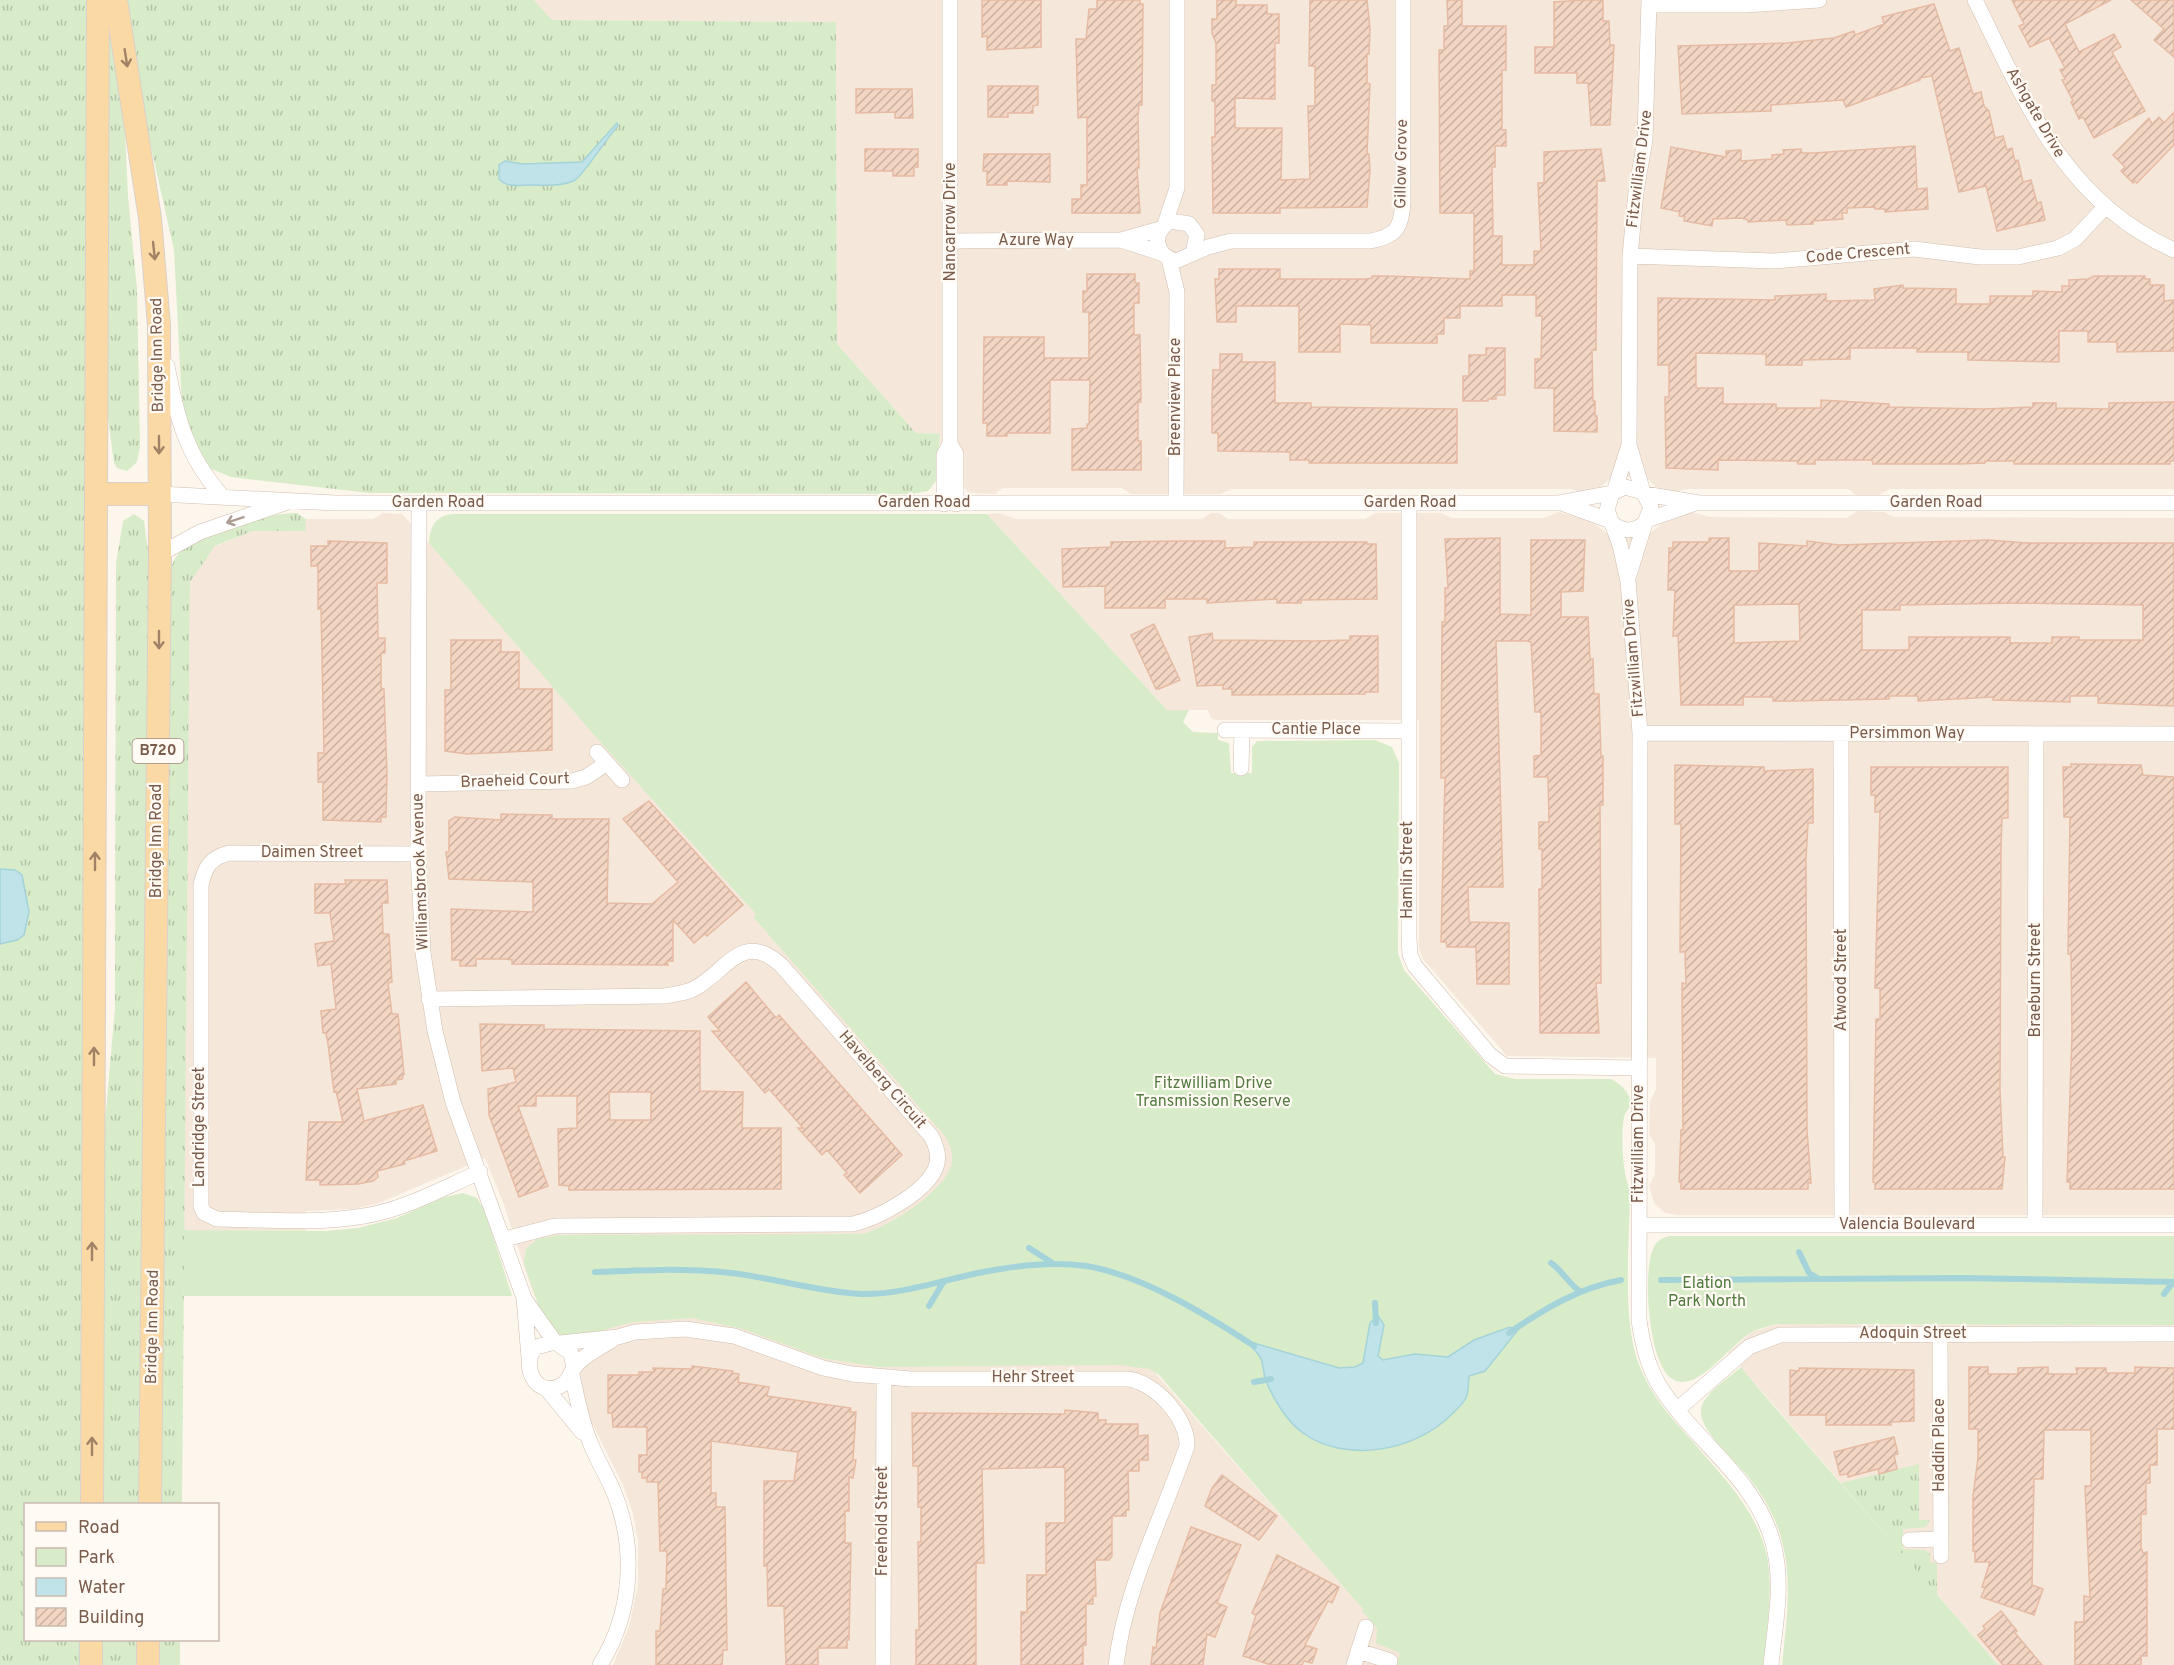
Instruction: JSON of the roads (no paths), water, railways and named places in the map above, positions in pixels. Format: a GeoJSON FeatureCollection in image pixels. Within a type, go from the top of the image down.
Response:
{"type":"FeatureCollection","features":[{"type":"Feature","properties":{"kind":"main road"},"geometry":{"type":"LineString","coordinates":[[92,1503],[98,494],[98,0]]}},
{"type":"Feature","properties":{"kind":"main road","name":"Bridge Inn Road"},"geometry":{"type":"LineString","coordinates":[[116,0],[150,218],[159,325],[160,554],[150,1503]]}},
{"type":"Feature","properties":{"kind":"main road","name":"Garden Road"},"geometry":{"type":"LineString","coordinates":[[98,494],[159,494]]}},
{"type":"Feature","properties":{"kind":"main road"},"geometry":{"type":"LineString","coordinates":[[91,1641],[91,1665]]}},
{"type":"Feature","properties":{"kind":"main road"},"geometry":{"type":"LineString","coordinates":[[148,1641],[148,1665]]}},
{"type":"Feature","properties":{"kind":"street","name":"Nancarrow Drive"},"geometry":{"type":"LineString","coordinates":[[950,0],[950,444],[944,456],[950,504]]}},
{"type":"Feature","properties":{"kind":"street"},"geometry":{"type":"LineString","coordinates":[[1177,0],[1177,189],[1157,243],[1165,256],[1176,261],[1191,255],[1198,241],[1177,189]]}},
{"type":"Feature","properties":{"kind":"street","name":"Gillow Grove"},"geometry":{"type":"LineString","coordinates":[[1191,255],[1231,241],[1370,241],[1385,238],[1396,231],[1402,218],[1403,202],[1403,0]]}},
{"type":"Feature","properties":{"kind":"street"},"geometry":{"type":"LineString","coordinates":[[1649,3],[1736,5],[1819,0]]}},
{"type":"Feature","properties":{"kind":"street","name":"Ashgate Drive"},"geometry":{"type":"LineString","coordinates":[[1975,0],[2043,133],[2061,160],[2105,207],[2133,228],[2174,250]]}},
{"type":"Feature","properties":{"kind":"street","name":"Fitzwilliam Drive"},"geometry":{"type":"LineString","coordinates":[[1644,493],[1629,445],[1630,256],[1646,131],[1649,3]]}},
{"type":"Feature","properties":{"kind":"street","name":"Code Crescent"},"geometry":{"type":"LineString","coordinates":[[1630,256],[1774,261],[1914,249],[1980,257],[2018,257],[2058,248],[2075,239],[2105,207]]}},
{"type":"Feature","properties":{"kind":"street"},"geometry":{"type":"LineString","coordinates":[[1162,227],[1177,220],[1192,226]]}},
{"type":"Feature","properties":{"kind":"street","name":"Gillow Grove"},"geometry":{"type":"LineString","coordinates":[[1192,226],[1231,241]]}},
{"type":"Feature","properties":{"kind":"street","name":"Azure Way"},"geometry":{"type":"LineString","coordinates":[[951,241],[1121,240],[1162,227]]}},
{"type":"Feature","properties":{"kind":"street","name":"Azure Way"},"geometry":{"type":"LineString","coordinates":[[1121,240],[1165,256]]}},
{"type":"Feature","properties":{"kind":"street","name":"Breenview Place"},"geometry":{"type":"LineString","coordinates":[[1177,292],[1191,255]]}},
{"type":"Feature","properties":{"kind":"street","name":"Breenview Place"},"geometry":{"type":"LineString","coordinates":[[1165,256],[1177,292],[1176,503]]}},
{"type":"Feature","properties":{"kind":"street"},"geometry":{"type":"LineString","coordinates":[[159,325],[172,395],[186,443],[205,477],[221,495]]}},
{"type":"Feature","properties":{"kind":"street","name":"Fitzwilliam Drive"},"geometry":{"type":"LineString","coordinates":[[1613,493],[1629,445]]}},
{"type":"Feature","properties":{"kind":"street"},"geometry":{"type":"LineString","coordinates":[[1632,487],[1644,493],[1651,507],[1646,522],[1632,530],[1619,528],[1612,523],[1607,504],[1613,493],[1632,487]]}},
{"type":"Feature","properties":{"kind":"street","name":"Garden Road"},"geometry":{"type":"LineString","coordinates":[[159,494],[221,495],[290,501],[419,503],[950,504],[1558,502],[1613,493]]}},
{"type":"Feature","properties":{"kind":"street","name":"Garden Road"},"geometry":{"type":"LineString","coordinates":[[1644,493],[1699,503],[2174,503]]}},
{"type":"Feature","properties":{"kind":"street","name":"Garden Road"},"geometry":{"type":"LineString","coordinates":[[160,554],[200,532],[290,501]]}},
{"type":"Feature","properties":{"kind":"street","name":"Garden Road"},"geometry":{"type":"LineString","coordinates":[[1558,502],[1612,523]]}},
{"type":"Feature","properties":{"kind":"street","name":"Williamsbrook Avenue"},"geometry":{"type":"LineString","coordinates":[[419,503],[418,854],[421,932],[429,999],[453,1102],[505,1239],[524,1298],[529,1358]]}},
{"type":"Feature","properties":{"kind":"street","name":"Hamlin Street"},"geometry":{"type":"LineString","coordinates":[[1409,503],[1410,955],[1415,966],[1490,1055],[1505,1066],[1639,1068]]}},
{"type":"Feature","properties":{"kind":"street","name":"Garden Road"},"geometry":{"type":"LineString","coordinates":[[1646,522],[1699,503]]}},
{"type":"Feature","properties":{"kind":"street","name":"Fitzwilliam Drive"},"geometry":{"type":"LineString","coordinates":[[1628,581],[1637,542],[1646,522]]}},
{"type":"Feature","properties":{"kind":"street","name":"Fitzwilliam Drive"},"geometry":{"type":"LineString","coordinates":[[1612,523],[1628,581],[1640,733],[1639,1301],[1641,1334],[1650,1367],[1659,1384],[1740,1482],[1755,1502],[1767,1527],[1777,1564],[1779,1588],[1772,1665]]}},
{"type":"Feature","properties":{"kind":"street","name":"Cantie Place"},"geometry":{"type":"LineString","coordinates":[[1225,730],[1408,731]]}},
{"type":"Feature","properties":{"kind":"street"},"geometry":{"type":"LineString","coordinates":[[1241,768],[1242,730]]}},
{"type":"Feature","properties":{"kind":"street","name":"Persimmon Way"},"geometry":{"type":"LineString","coordinates":[[1640,733],[2174,734]]}},
{"type":"Feature","properties":{"kind":"street","name":"Atwood Street"},"geometry":{"type":"LineString","coordinates":[[1842,734],[1842,1226]]}},
{"type":"Feature","properties":{"kind":"street","name":"Braeburn Street"},"geometry":{"type":"LineString","coordinates":[[2036,734],[2036,1225]]}},
{"type":"Feature","properties":{"kind":"street","name":"Braeheid Court"},"geometry":{"type":"LineString","coordinates":[[419,784],[572,781],[586,777],[602,758],[622,780]]}},
{"type":"Feature","properties":{"kind":"street","name":"Daimen Street"},"geometry":{"type":"LineString","coordinates":[[208,863],[217,856],[229,853],[418,854]]}},
{"type":"Feature","properties":{"kind":"street","name":"Landridge Street"},"geometry":{"type":"LineString","coordinates":[[208,863],[201,885],[199,1197],[204,1213],[217,1220],[335,1220],[366,1216],[395,1208],[480,1172]]}},
{"type":"Feature","properties":{"kind":"street","name":"Havelberg Circuit"},"geometry":{"type":"LineString","coordinates":[[429,999],[665,996],[698,987],[737,955],[755,950],[763,951],[781,965],[931,1136],[936,1145],[935,1168],[927,1180],[891,1210],[873,1220],[853,1224],[572,1225],[533,1230],[505,1239]]}},
{"type":"Feature","properties":{"kind":"street","name":"Valencia Boulevard"},"geometry":{"type":"LineString","coordinates":[[1640,1224],[2174,1226]]}},
{"type":"Feature","properties":{"kind":"street","name":"Williamsbrook Avenue"},"geometry":{"type":"LineString","coordinates":[[524,1298],[558,1342]]}},
{"type":"Feature","properties":{"kind":"street","name":"Hehr Street"},"geometry":{"type":"LineString","coordinates":[[558,1342],[618,1337],[659,1329],[711,1331],[734,1336],[823,1368],[884,1377],[1137,1380],[1145,1383],[1179,1418],[1188,1436],[1187,1446],[1133,1587],[1116,1665]]}},
{"type":"Feature","properties":{"kind":"street","name":"Adoquin Street"},"geometry":{"type":"LineString","coordinates":[[1678,1409],[1741,1354],[1769,1337],[1791,1334],[2174,1334]]}},
{"type":"Feature","properties":{"kind":"street","name":"Haddin Place"},"geometry":{"type":"LineString","coordinates":[[1940,1334],[1941,1556]]}},
{"type":"Feature","properties":{"kind":"street","name":"Hehr Street"},"geometry":{"type":"LineString","coordinates":[[573,1372],[589,1355],[618,1337]]}},
{"type":"Feature","properties":{"kind":"street"},"geometry":{"type":"LineString","coordinates":[[589,1441],[546,1388],[531,1376],[529,1358],[542,1343],[558,1342],[571,1353],[573,1372],[589,1441],[620,1508],[628,1553],[628,1580],[621,1620],[600,1665]]}},
{"type":"Feature","properties":{"kind":"street"},"geometry":{"type":"LineString","coordinates":[[546,1388],[561,1386],[573,1372]]}},
{"type":"Feature","properties":{"kind":"street","name":"Freehold Street"},"geometry":{"type":"LineString","coordinates":[[883,1665],[884,1377]]}},
{"type":"Feature","properties":{"kind":"street"},"geometry":{"type":"LineString","coordinates":[[1909,1540],[1941,1539]]}},
{"type":"Feature","properties":{"kind":"street"},"geometry":{"type":"LineString","coordinates":[[1366,1627],[1356,1658],[1389,1661]]}},
{"type":"Feature","properties":{"kind":"water"},"geometry":{"type":"Polygon","coordinates":[[[617,123],[618,126],[575,180],[559,185],[509,185],[499,179],[499,165],[505,161],[522,164],[582,162],[617,123]]]}},
{"type":"Feature","properties":{"kind":"water"},"geometry":{"type":"Polygon","coordinates":[[[0,869],[15,870],[22,875],[29,912],[24,935],[17,940],[0,944],[0,869]]]}},
{"type":"Feature","properties":{"kind":"water"},"geometry":{"type":"Polygon","coordinates":[[[1378,1316],[1384,1325],[1378,1356],[1383,1360],[1415,1354],[1448,1357],[1474,1340],[1510,1327],[1517,1331],[1485,1371],[1469,1376],[1467,1395],[1459,1407],[1436,1427],[1419,1437],[1400,1445],[1380,1449],[1339,1448],[1320,1443],[1303,1433],[1286,1416],[1266,1381],[1261,1359],[1247,1341],[1339,1368],[1355,1367],[1363,1363],[1370,1323],[1378,1316]]]}},
{"type":"Feature","properties":{"kind":"waterway"},"geometry":{"type":"LineString","coordinates":[[1029,1248],[1051,1262]]}},
{"type":"Feature","properties":{"kind":"waterway"},"geometry":{"type":"LineString","coordinates":[[1799,1252],[1809,1273],[1819,1279]]}},
{"type":"Feature","properties":{"kind":"waterway"},"geometry":{"type":"LineString","coordinates":[[1551,1263],[1580,1291]]}},
{"type":"Feature","properties":{"kind":"waterway"},"geometry":{"type":"LineString","coordinates":[[595,1272],[714,1271],[828,1291],[876,1294],[1018,1266],[1045,1264],[1086,1266],[1129,1278],[1151,1287],[1195,1309],[1254,1346]]}},
{"type":"Feature","properties":{"kind":"waterway"},"geometry":{"type":"LineString","coordinates":[[1661,1280],[1962,1278],[2174,1282]]}},
{"type":"Feature","properties":{"kind":"waterway"},"geometry":{"type":"LineString","coordinates":[[1509,1333],[1562,1300],[1590,1288],[1621,1280]]}},
{"type":"Feature","properties":{"kind":"waterway"},"geometry":{"type":"LineString","coordinates":[[929,1306],[944,1281]]}},
{"type":"Feature","properties":{"kind":"waterway"},"geometry":{"type":"LineString","coordinates":[[2164,1294],[2173,1282]]}},
{"type":"Feature","properties":{"kind":"waterway"},"geometry":{"type":"LineString","coordinates":[[1375,1303],[1376,1323]]}},
{"type":"Feature","properties":{"kind":"waterway"},"geometry":{"type":"LineString","coordinates":[[1254,1382],[1271,1379]]}},
{"type":"Feature","properties":{"kind":"park label","name":"Fitzwilliam Drive Transmission Reserve"},"geometry":{"type":"Point","coordinates":[1213,1093]}},
{"type":"Feature","properties":{"kind":"park label","name":"Elation Park North"},"geometry":{"type":"Point","coordinates":[1707,1293]}}]}
